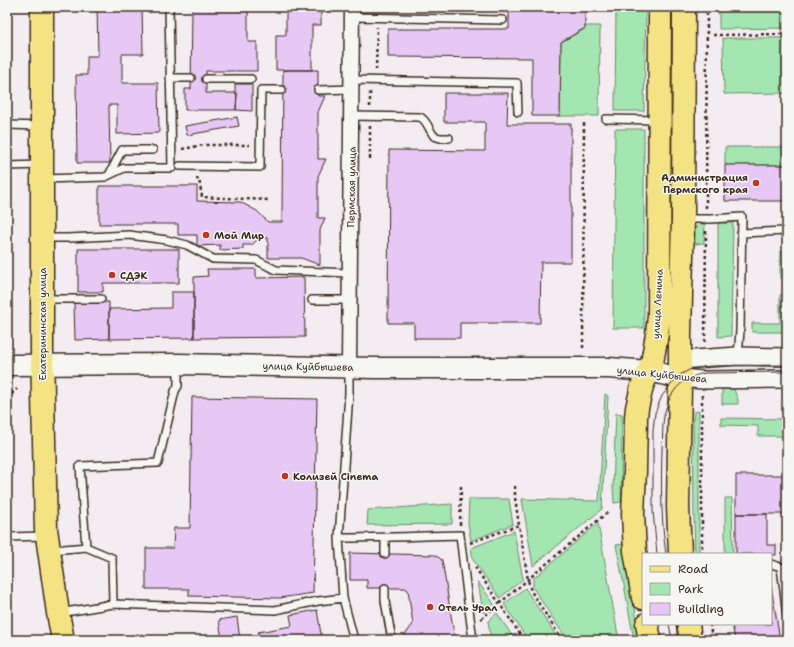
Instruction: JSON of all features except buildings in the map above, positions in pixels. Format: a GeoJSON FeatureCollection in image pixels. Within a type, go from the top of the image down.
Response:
{"type":"FeatureCollection","features":[{"type":"Feature","properties":{"kind":"main road","name":"Екатерининская улица"},"geometry":{"type":"LineString","coordinates":[[42,7],[42,299],[45,490],[48,543],[63,640]]}},
{"type":"Feature","properties":{"kind":"main road","name":"улица Ленина"},"geometry":{"type":"LineString","coordinates":[[642,592],[635,551],[633,514],[637,408],[642,386],[650,367],[659,316],[660,7]]}},
{"type":"Feature","properties":{"kind":"main road"},"geometry":{"type":"LineString","coordinates":[[680,553],[678,507],[683,219],[684,7]]}},
{"type":"Feature","properties":{"kind":"main road","name":"улица Куйбышева"},"geometry":{"type":"LineString","coordinates":[[7,365],[178,364],[349,367],[650,367],[680,369]]}},
{"type":"Feature","properties":{"kind":"main road"},"geometry":{"type":"LineString","coordinates":[[647,625],[650,640]]}},
{"type":"Feature","properties":{"kind":"main road"},"geometry":{"type":"LineString","coordinates":[[688,625],[690,640]]}},
{"type":"Feature","properties":{"kind":"street","name":"Пермская улица"},"geometry":{"type":"LineString","coordinates":[[349,367],[352,12]]}},
{"type":"Feature","properties":{"kind":"street","name":"улица Куйбышева"},"geometry":{"type":"LineString","coordinates":[[680,369],[738,356],[787,357]]}},
{"type":"Feature","properties":{"kind":"street","name":"улица Куйбышева"},"geometry":{"type":"LineString","coordinates":[[680,369],[703,385],[787,379]]}},
{"type":"Feature","properties":{"kind":"street"},"geometry":{"type":"LineString","coordinates":[[679,405],[687,388],[698,382],[703,385]]}},
{"type":"Feature","properties":{"kind":"lane"},"geometry":{"type":"LineString","coordinates":[[8,166],[42,172],[105,177],[124,168],[172,168],[169,7]]}},
{"type":"Feature","properties":{"kind":"lane"},"geometry":{"type":"LineString","coordinates":[[352,12],[503,20]]}},
{"type":"Feature","properties":{"kind":"lane"},"geometry":{"type":"LineString","coordinates":[[170,78],[192,78]]}},
{"type":"Feature","properties":{"kind":"lane"},"geometry":{"type":"LineString","coordinates":[[206,79],[251,79]]}},
{"type":"Feature","properties":{"kind":"lane"},"geometry":{"type":"LineString","coordinates":[[318,90],[352,85],[517,83],[518,112]]}},
{"type":"Feature","properties":{"kind":"lane"},"geometry":{"type":"LineString","coordinates":[[180,166],[260,167],[261,90],[282,90]]}},
{"type":"Feature","properties":{"kind":"lane"},"geometry":{"type":"LineString","coordinates":[[351,116],[420,117],[423,118],[434,136],[449,138]]}},
{"type":"Feature","properties":{"kind":"lane"},"geometry":{"type":"LineString","coordinates":[[606,120],[660,120]]}},
{"type":"Feature","properties":{"kind":"lane"},"geometry":{"type":"LineString","coordinates":[[7,125],[42,126]]}},
{"type":"Feature","properties":{"kind":"lane"},"geometry":{"type":"LineString","coordinates":[[109,175],[122,150],[153,150]]}},
{"type":"Feature","properties":{"kind":"lane"},"geometry":{"type":"LineString","coordinates":[[683,219],[742,218],[740,331],[738,356]]}},
{"type":"Feature","properties":{"kind":"lane"},"geometry":{"type":"LineString","coordinates":[[741,233],[787,231]]}},
{"type":"Feature","properties":{"kind":"lane"},"geometry":{"type":"LineString","coordinates":[[42,238],[130,235],[167,240],[187,245],[213,259],[256,260],[276,270],[350,273]]}},
{"type":"Feature","properties":{"kind":"lane"},"geometry":{"type":"LineString","coordinates":[[42,299],[101,299]]}},
{"type":"Feature","properties":{"kind":"lane"},"geometry":{"type":"LineString","coordinates":[[312,300],[350,300]]}},
{"type":"Feature","properties":{"kind":"lane"},"geometry":{"type":"LineString","coordinates":[[86,547],[80,466],[158,464],[175,391],[178,386],[178,364]]}},
{"type":"Feature","properties":{"kind":"lane"},"geometry":{"type":"LineString","coordinates":[[349,367],[349,393],[338,538],[343,598],[354,640]]}},
{"type":"Feature","properties":{"kind":"lane"},"geometry":{"type":"LineString","coordinates":[[338,538],[460,535],[471,627],[474,640]]}},
{"type":"Feature","properties":{"kind":"lane"},"geometry":{"type":"LineString","coordinates":[[7,537],[76,548],[86,547],[112,558],[113,604]]}},
{"type":"Feature","properties":{"kind":"lane"},"geometry":{"type":"LineString","coordinates":[[385,537],[385,554]]}},
{"type":"Feature","properties":{"kind":"lane"},"geometry":{"type":"LineString","coordinates":[[772,564],[784,568],[787,615]]}},
{"type":"Feature","properties":{"kind":"lane"},"geometry":{"type":"LineString","coordinates":[[385,588],[385,601],[392,640]]}},
{"type":"Feature","properties":{"kind":"lane"},"geometry":{"type":"LineString","coordinates":[[58,613],[113,604],[275,610],[318,601],[343,598]]}},
{"type":"Feature","properties":{"kind":"path"},"geometry":{"type":"LineString","coordinates":[[706,339],[707,7]]}},
{"type":"Feature","properties":{"kind":"path"},"geometry":{"type":"LineString","coordinates":[[713,34],[787,34]]}},
{"type":"Feature","properties":{"kind":"path"},"geometry":{"type":"LineString","coordinates":[[582,348],[584,122]]}},
{"type":"Feature","properties":{"kind":"path"},"geometry":{"type":"LineString","coordinates":[[192,179],[199,179],[202,197],[268,200]]}},
{"type":"Feature","properties":{"kind":"path"},"geometry":{"type":"LineString","coordinates":[[702,553],[703,385]]}},
{"type":"Feature","properties":{"kind":"path"},"geometry":{"type":"LineString","coordinates":[[7,398],[17,389]]}},
{"type":"Feature","properties":{"kind":"path"},"geometry":{"type":"LineString","coordinates":[[460,535],[462,486]]}},
{"type":"Feature","properties":{"kind":"path"},"geometry":{"type":"LineString","coordinates":[[515,486],[515,498],[519,525],[531,591],[562,640]]}},
{"type":"Feature","properties":{"kind":"path"},"geometry":{"type":"LineString","coordinates":[[471,627],[609,511]]}},
{"type":"Feature","properties":{"kind":"path"},"geometry":{"type":"LineString","coordinates":[[519,525],[461,546],[524,640]]}},
{"type":"Feature","properties":{"kind":"path"},"geometry":{"type":"LineString","coordinates":[[710,625],[712,640]]}},
{"type":"Feature","properties":{"kind":"green space"},"geometry":{"type":"Polygon","coordinates":[[[616,7],[646,7],[644,111],[615,111],[616,7]]]}},
{"type":"Feature","properties":{"kind":"green space"},"geometry":{"type":"Polygon","coordinates":[[[719,7],[787,7],[787,28],[719,29],[719,7]]]}},
{"type":"Feature","properties":{"kind":"green space"},"geometry":{"type":"Polygon","coordinates":[[[585,26],[600,26],[599,116],[560,116],[561,42],[585,29],[585,26]]]}},
{"type":"Feature","properties":{"kind":"green space"},"geometry":{"type":"Polygon","coordinates":[[[723,38],[787,38],[787,93],[724,94],[723,38]]]}},
{"type":"Feature","properties":{"kind":"green space"},"geometry":{"type":"Polygon","coordinates":[[[615,129],[644,129],[644,328],[613,328],[615,129]]]}},
{"type":"Feature","properties":{"kind":"green space"},"geometry":{"type":"Polygon","coordinates":[[[725,147],[787,147],[787,165],[725,165],[725,147]]]}},
{"type":"Feature","properties":{"kind":"green space"},"geometry":{"type":"Polygon","coordinates":[[[718,223],[733,223],[731,336],[718,337],[718,223]]]}},
{"type":"Feature","properties":{"kind":"green space"},"geometry":{"type":"Polygon","coordinates":[[[700,224],[705,224],[704,243],[695,244],[695,228],[700,224]]]}},
{"type":"Feature","properties":{"kind":"green space"},"geometry":{"type":"Polygon","coordinates":[[[780,252],[787,252],[787,278],[780,278],[780,252]]]}},
{"type":"Feature","properties":{"kind":"green space"},"geometry":{"type":"Polygon","coordinates":[[[780,295],[787,295],[787,332],[752,332],[752,323],[780,323],[780,295]]]}},
{"type":"Feature","properties":{"kind":"green space"},"geometry":{"type":"Polygon","coordinates":[[[722,389],[734,389],[738,404],[722,404],[722,389]]]}},
{"type":"Feature","properties":{"kind":"green space"},"geometry":{"type":"Polygon","coordinates":[[[605,394],[608,396],[602,509],[533,566],[522,499],[599,501],[605,394]]]}},
{"type":"Feature","properties":{"kind":"green space"},"geometry":{"type":"Polygon","coordinates":[[[699,411],[699,553],[695,553],[694,412],[699,411]]]}},
{"type":"Feature","properties":{"kind":"green space"},"geometry":{"type":"Polygon","coordinates":[[[616,413],[622,414],[621,502],[614,503],[613,487],[616,413]]]}},
{"type":"Feature","properties":{"kind":"green space"},"geometry":{"type":"Polygon","coordinates":[[[721,418],[787,419],[787,436],[758,436],[758,426],[721,425],[721,418]]]}},
{"type":"Feature","properties":{"kind":"green space"},"geometry":{"type":"Polygon","coordinates":[[[725,498],[732,498],[733,553],[725,553],[725,498]]]}},
{"type":"Feature","properties":{"kind":"green space"},"geometry":{"type":"Polygon","coordinates":[[[469,499],[509,499],[513,524],[471,541],[468,523],[469,499]]]}},
{"type":"Feature","properties":{"kind":"green space"},"geometry":{"type":"Polygon","coordinates":[[[452,504],[452,524],[367,525],[368,510],[452,504]]]}},
{"type":"Feature","properties":{"kind":"green space"},"geometry":{"type":"Polygon","coordinates":[[[598,523],[618,635],[612,640],[567,640],[533,588],[533,579],[598,523]]]}},
{"type":"Feature","properties":{"kind":"green space"},"geometry":{"type":"Polygon","coordinates":[[[514,531],[523,579],[500,598],[473,560],[471,548],[514,531]]]}},
{"type":"Feature","properties":{"kind":"green space"},"geometry":{"type":"Polygon","coordinates":[[[625,544],[640,640],[634,640],[616,545],[625,544]]]}},
{"type":"Feature","properties":{"kind":"green space"},"geometry":{"type":"Polygon","coordinates":[[[478,582],[494,604],[483,613],[483,612],[478,582]]]}},
{"type":"Feature","properties":{"kind":"green space"},"geometry":{"type":"Polygon","coordinates":[[[525,588],[559,640],[528,640],[504,604],[525,588]]]}},
{"type":"Feature","properties":{"kind":"green space"},"geometry":{"type":"Polygon","coordinates":[[[497,613],[515,640],[491,640],[488,621],[497,613]]]}},
{"type":"Feature","properties":{"kind":"tram line"},"geometry":{"type":"LineString","coordinates":[[657,553],[653,511],[653,430],[655,413],[662,396],[680,375],[697,368],[710,366],[787,365]]}},
{"type":"Feature","properties":{"kind":"tram line"},"geometry":{"type":"LineString","coordinates":[[666,553],[662,502],[663,420],[665,411],[674,391],[685,381],[694,376],[705,373],[787,372]]}},
{"type":"Feature","properties":{"kind":"tram line"},"geometry":{"type":"LineString","coordinates":[[669,625],[672,640]]}},
{"type":"Feature","properties":{"kind":"tram line"},"geometry":{"type":"LineString","coordinates":[[677,625],[679,640]]}},
{"type":"Feature","properties":{"kind":"place","name":"Администрация Пермского края"},"geometry":{"type":"Point","coordinates":[756,183]}},
{"type":"Feature","properties":{"kind":"place","name":"Мой Мир"},"geometry":{"type":"Point","coordinates":[206,235]}},
{"type":"Feature","properties":{"kind":"place","name":"СДЭК"},"geometry":{"type":"Point","coordinates":[112,275]}},
{"type":"Feature","properties":{"kind":"place","name":"Колизей Cinema"},"geometry":{"type":"Point","coordinates":[285,476]}},
{"type":"Feature","properties":{"kind":"place","name":"Отель Урал"},"geometry":{"type":"Point","coordinates":[430,607]}}]}
